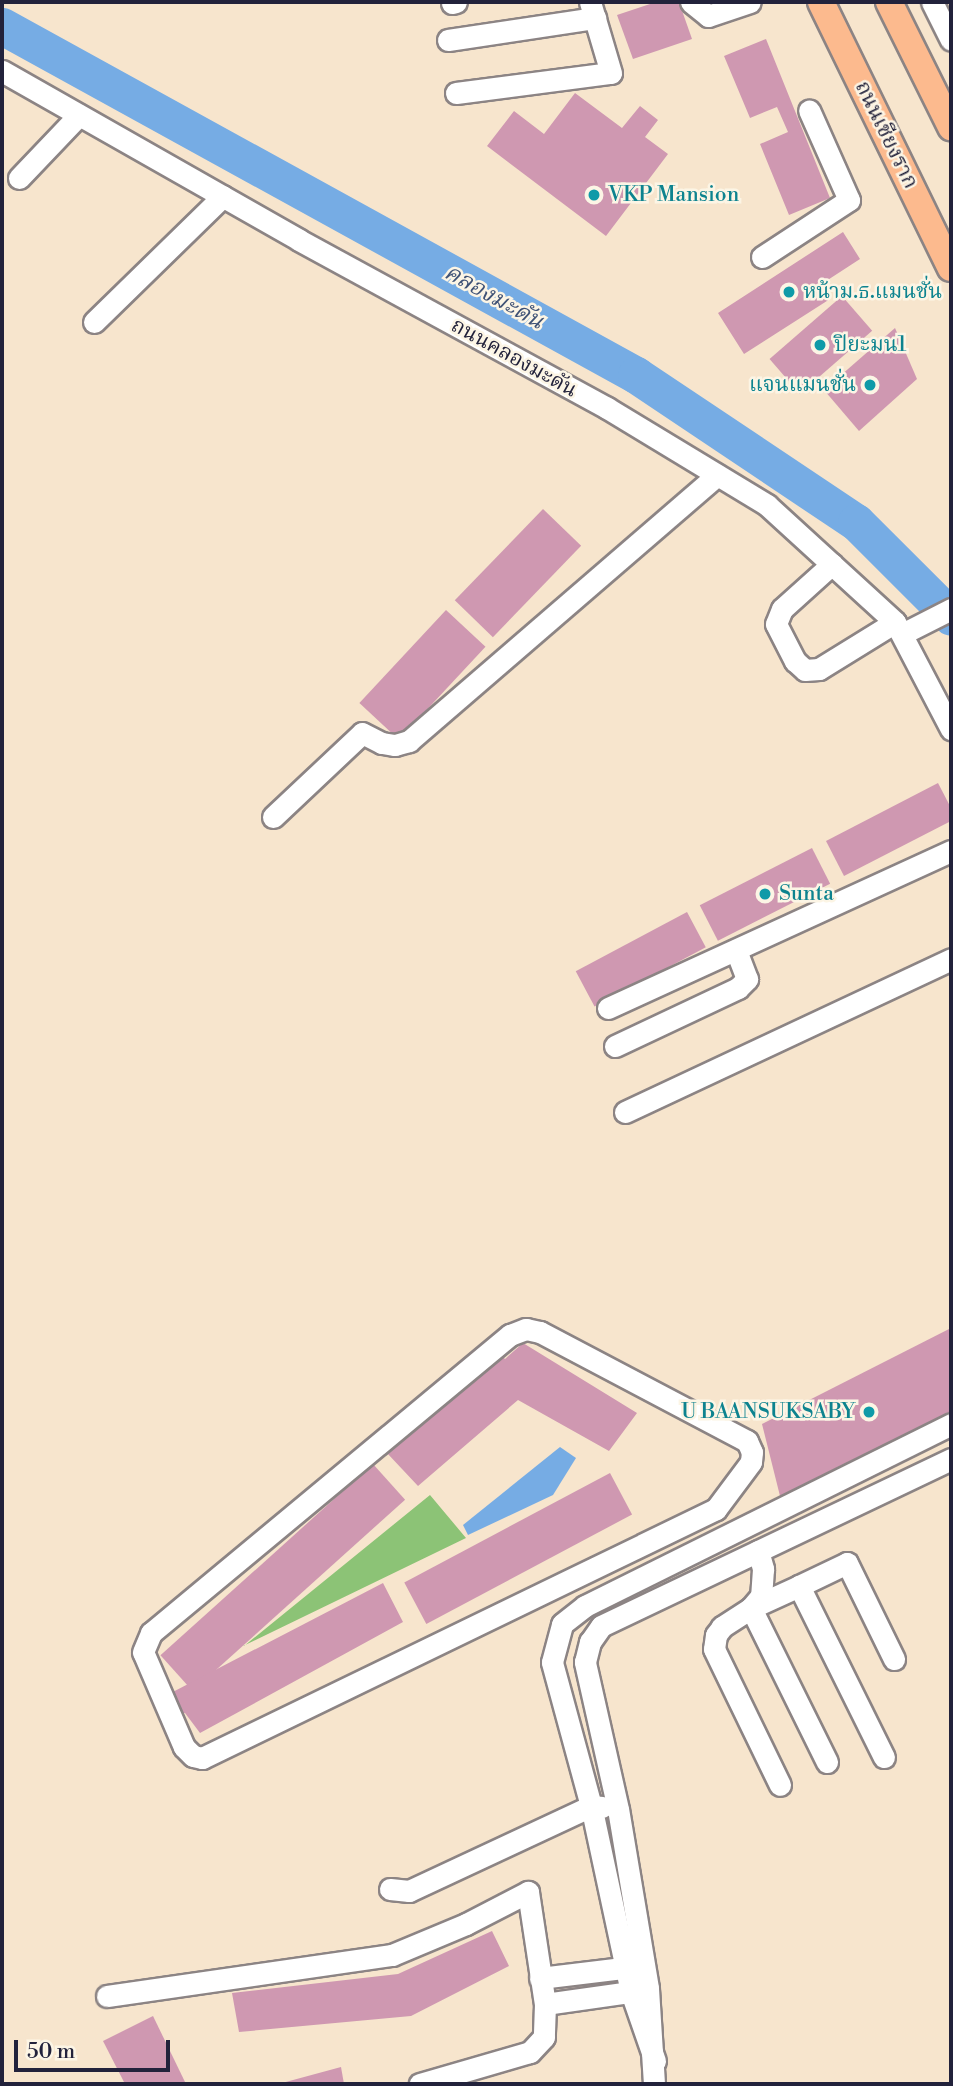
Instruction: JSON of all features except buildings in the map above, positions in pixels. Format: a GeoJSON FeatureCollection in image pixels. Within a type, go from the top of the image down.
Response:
{"type":"FeatureCollection","features":[{"type":"Feature","properties":{"kind":"main road","name":"ถนนเชียงราก"},"geometry":{"type":"LineString","coordinates":[[821,2],[951,268]]}},
{"type":"Feature","properties":{"kind":"main road"},"geometry":{"type":"LineString","coordinates":[[889,2],[951,127]]}},
{"type":"Feature","properties":{"kind":"street"},"geometry":{"type":"LineString","coordinates":[[691,2],[708,16],[750,2]]}},
{"type":"Feature","properties":{"kind":"street"},"geometry":{"type":"LineString","coordinates":[[932,2],[951,40]]}},
{"type":"Feature","properties":{"kind":"street"},"geometry":{"type":"LineString","coordinates":[[448,40],[592,10],[611,73],[456,93]]}},
{"type":"Feature","properties":{"kind":"street","name":"ถนนคลองมะดัน"},"geometry":{"type":"LineString","coordinates":[[2,71],[223,197],[607,408],[767,505],[906,627],[951,727]]}},
{"type":"Feature","properties":{"kind":"street"},"geometry":{"type":"LineString","coordinates":[[762,257],[849,200],[809,110]]}},
{"type":"Feature","properties":{"kind":"street"},"geometry":{"type":"LineString","coordinates":[[19,178],[79,115]]}},
{"type":"Feature","properties":{"kind":"street"},"geometry":{"type":"LineString","coordinates":[[94,322],[223,197]]}},
{"type":"Feature","properties":{"kind":"street"},"geometry":{"type":"LineString","coordinates":[[273,817],[362,733],[382,743],[395,745],[409,741],[717,475]]}},
{"type":"Feature","properties":{"kind":"street"},"geometry":{"type":"LineString","coordinates":[[832,564],[782,609],[776,624],[795,660],[805,670],[819,669],[951,608]]}},
{"type":"Feature","properties":{"kind":"street"},"geometry":{"type":"LineString","coordinates":[[608,1008],[951,851]]}},
{"type":"Feature","properties":{"kind":"street"},"geometry":{"type":"LineString","coordinates":[[615,1046],[738,988],[747,979],[736,950]]}},
{"type":"Feature","properties":{"kind":"street"},"geometry":{"type":"LineString","coordinates":[[625,1112],[951,959]]}},
{"type":"Feature","properties":{"kind":"street"},"geometry":{"type":"LineString","coordinates":[[526,1329],[540,1332],[747,1441],[752,1452],[751,1462],[716,1509],[202,1758],[193,1756],[184,1747],[143,1652],[151,1633],[510,1335],[526,1329]]}},
{"type":"Feature","properties":{"kind":"street"},"geometry":{"type":"LineString","coordinates":[[654,2084],[655,2061],[635,1966],[552,1662],[562,1624],[585,1606],[725,1534],[951,1424]]}},
{"type":"Feature","properties":{"kind":"street"},"geometry":{"type":"LineString","coordinates":[[635,1966],[618,1808],[585,1662],[590,1642],[601,1626],[951,1459]]}},
{"type":"Feature","properties":{"kind":"street"},"geometry":{"type":"LineString","coordinates":[[716,1509],[737,1560]]}},
{"type":"Feature","properties":{"kind":"street"},"geometry":{"type":"LineString","coordinates":[[751,1608],[761,1597],[763,1587],[758,1551]]}},
{"type":"Feature","properties":{"kind":"street"},"geometry":{"type":"LineString","coordinates":[[780,1785],[714,1649],[716,1634],[722,1627],[751,1608],[847,1563],[894,1659]]}},
{"type":"Feature","properties":{"kind":"street"},"geometry":{"type":"LineString","coordinates":[[799,1586],[884,1757]]}},
{"type":"Feature","properties":{"kind":"street"},"geometry":{"type":"LineString","coordinates":[[585,1606],[601,1626]]}},
{"type":"Feature","properties":{"kind":"street"},"geometry":{"type":"LineString","coordinates":[[751,1608],[827,1762]]}},
{"type":"Feature","properties":{"kind":"street"},"geometry":{"type":"LineString","coordinates":[[552,1662],[585,1662]]}},
{"type":"Feature","properties":{"kind":"street"},"geometry":{"type":"LineString","coordinates":[[390,1889],[409,1891],[591,1806],[618,1808]]}},
{"type":"Feature","properties":{"kind":"street"},"geometry":{"type":"LineString","coordinates":[[107,1996],[392,1955],[466,1924],[528,1892],[545,2004],[544,2037],[530,2052],[420,2084]]}},
{"type":"Feature","properties":{"kind":"street"},"geometry":{"type":"LineString","coordinates":[[540,1978],[635,1966]]}},
{"type":"Feature","properties":{"kind":"street"},"geometry":{"type":"LineString","coordinates":[[545,2004],[640,1990]]}},
{"type":"Feature","properties":{"kind":"green space"},"geometry":{"type":"Polygon","coordinates":[[[430,1495],[466,1538],[245,1645],[430,1495]]]}},
{"type":"Feature","properties":{"kind":"water"},"geometry":{"type":"Polygon","coordinates":[[[560,1447],[576,1458],[553,1495],[468,1535],[463,1525],[560,1447]]]}},
{"type":"Feature","properties":{"kind":"waterway","name":"คลองมะดัน"},"geometry":{"type":"LineString","coordinates":[[2,26],[636,375],[856,522],[951,617]]}},
{"type":"Feature","properties":{"kind":"place","name":"VKP Mansion"},"geometry":{"type":"Point","coordinates":[594,195]}},
{"type":"Feature","properties":{"kind":"place","name":"หน้าม.ธ.แมนชั่น"},"geometry":{"type":"Point","coordinates":[789,292]}},
{"type":"Feature","properties":{"kind":"place","name":"ปิยะมน1"},"geometry":{"type":"Point","coordinates":[820,345]}},
{"type":"Feature","properties":{"kind":"place","name":"แจนแมนชั่น"},"geometry":{"type":"Point","coordinates":[870,385]}},
{"type":"Feature","properties":{"kind":"place","name":"Sunta"},"geometry":{"type":"Point","coordinates":[765,894]}},
{"type":"Feature","properties":{"kind":"place","name":"U BAANSUKSABY"},"geometry":{"type":"Point","coordinates":[869,1412]}}]}
